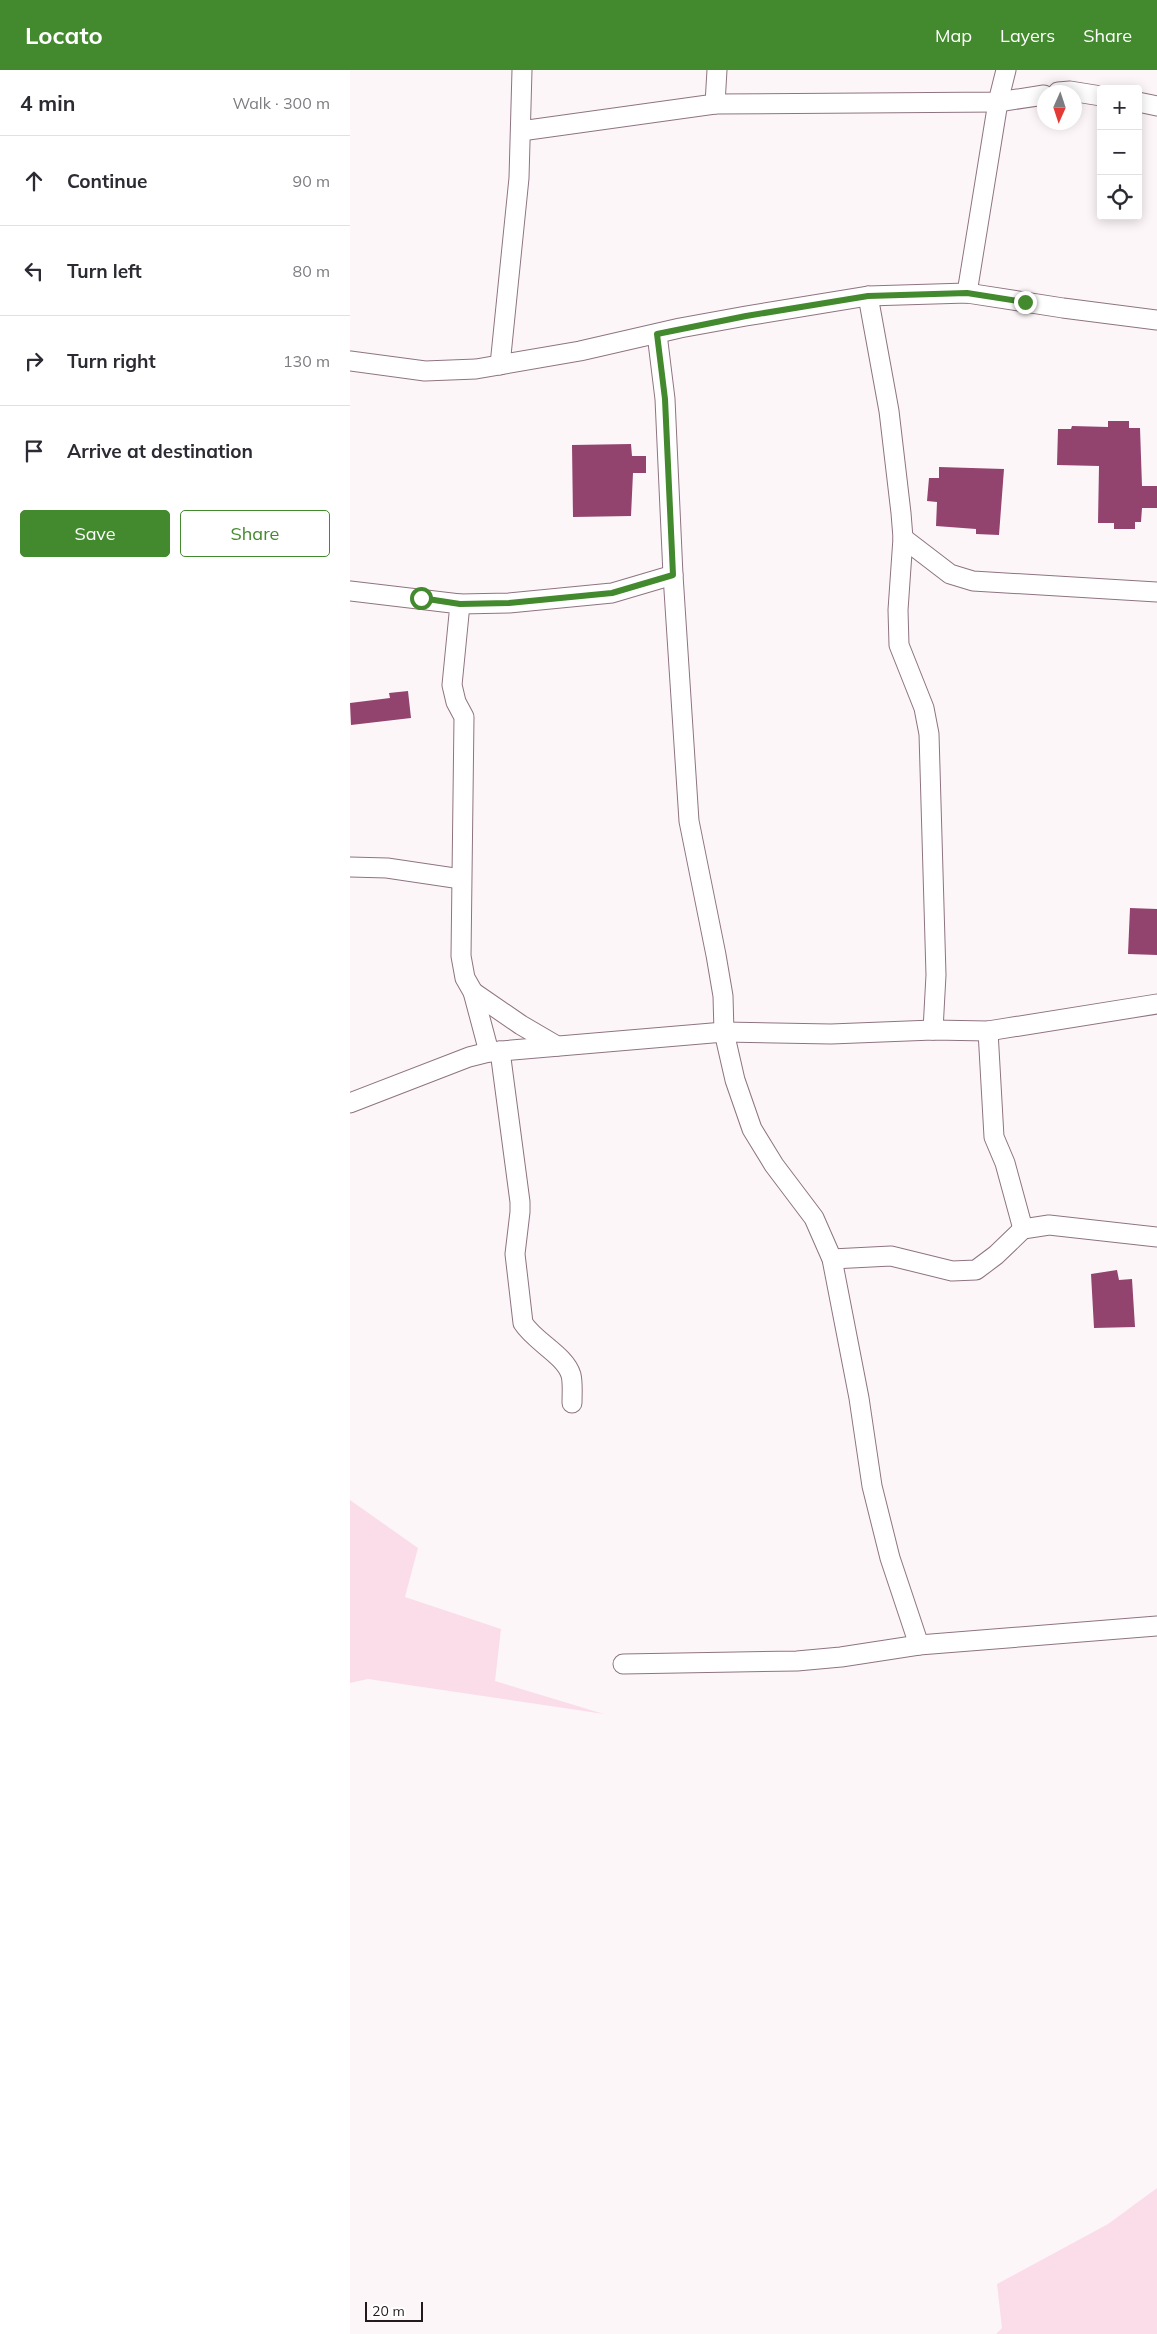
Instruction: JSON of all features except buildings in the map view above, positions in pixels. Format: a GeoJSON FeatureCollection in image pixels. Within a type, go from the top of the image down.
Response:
{"type":"FeatureCollection","features":[{"type":"Feature","properties":{"kind":"street"},"geometry":{"type":"LineString","coordinates":[[500,365],[520,178],[522,70]]}},
{"type":"Feature","properties":{"kind":"street"},"geometry":{"type":"LineString","coordinates":[[715,104],[717,70]]}},
{"type":"Feature","properties":{"kind":"street"},"geometry":{"type":"LineString","coordinates":[[967,293],[998,102],[1006,70]]}},
{"type":"Feature","properties":{"kind":"street"},"geometry":{"type":"LineString","coordinates":[[1082,92],[1097,95]]}},
{"type":"Feature","properties":{"kind":"street"},"geometry":{"type":"LineString","coordinates":[[521,131],[715,104],[998,102],[1037,96]]}},
{"type":"Feature","properties":{"kind":"street"},"geometry":{"type":"LineString","coordinates":[[1142,103],[1157,106]]}},
{"type":"Feature","properties":{"kind":"street"},"geometry":{"type":"LineString","coordinates":[[350,361],[425,371],[476,369],[580,352],[746,316],[868,296],[967,293],[1157,320]]}},
{"type":"Feature","properties":{"kind":"street"},"geometry":{"type":"LineString","coordinates":[[868,296],[889,411],[902,538],[898,610],[899,645],[924,708],[929,734],[936,975],[933,1030]]}},
{"type":"Feature","properties":{"kind":"street"},"geometry":{"type":"LineString","coordinates":[[657,334],[665,399],[673,575],[689,821],[723,996],[724,1032],[735,1080],[752,1129],[774,1164],[814,1218],[832,1259],[859,1398],[872,1486],[890,1558],[919,1645]]}},
{"type":"Feature","properties":{"kind":"street"},"geometry":{"type":"LineString","coordinates":[[902,538],[950,574],[973,581],[1157,592]]}},
{"type":"Feature","properties":{"kind":"street"},"geometry":{"type":"LineString","coordinates":[[350,591],[460,604],[509,603],[612,593],[673,575]]}},
{"type":"Feature","properties":{"kind":"street"},"geometry":{"type":"LineString","coordinates":[[460,604],[452,685],[456,702],[464,717],[461,956],[465,978],[473,992],[494,1051],[520,1202],[515,1254],[523,1323],[528,1332],[566,1364],[571,1375],[572,1403]]}},
{"type":"Feature","properties":{"kind":"street"},"geometry":{"type":"LineString","coordinates":[[350,867],[387,868],[461,879]]}},
{"type":"Feature","properties":{"kind":"street"},"geometry":{"type":"LineString","coordinates":[[473,992],[521,1025],[557,1046]]}},
{"type":"Feature","properties":{"kind":"street"},"geometry":{"type":"LineString","coordinates":[[350,1102],[469,1056],[494,1051],[724,1032],[831,1034],[933,1030],[988,1031],[1157,1004]]}},
{"type":"Feature","properties":{"kind":"street"},"geometry":{"type":"LineString","coordinates":[[988,1031],[994,1136],[1005,1163],[1022,1228]]}},
{"type":"Feature","properties":{"kind":"street"},"geometry":{"type":"LineString","coordinates":[[832,1259],[891,1256],[952,1271],[976,1270],[996,1255],[1022,1228],[1049,1225],[1157,1237]]}},
{"type":"Feature","properties":{"kind":"street"},"geometry":{"type":"LineString","coordinates":[[623,1664],[798,1662],[919,1645],[1157,1626]]}},
{"type":"Feature","properties":{"kind":"shaded area"},"geometry":{"type":"Polygon","coordinates":[[[350,1500],[418,1548],[405,1597],[501,1629],[495,1681],[604,1714],[368,1679],[350,1683],[350,1500]]]}},
{"type":"Feature","properties":{"kind":"shaded area"},"geometry":{"type":"Polygon","coordinates":[[[1157,2188],[1157,2334],[996,2334],[1002,2328],[997,2284],[1108,2224],[1157,2188]]]}},
{"type":"Feature","properties":{"kind":"route"},"geometry":{"type":"LineString","coordinates":[[421,598],[460,604],[509,603],[612,593],[673,575],[665,399],[657,334],[746,316],[868,296],[967,293],[1025,302]]}}]}
